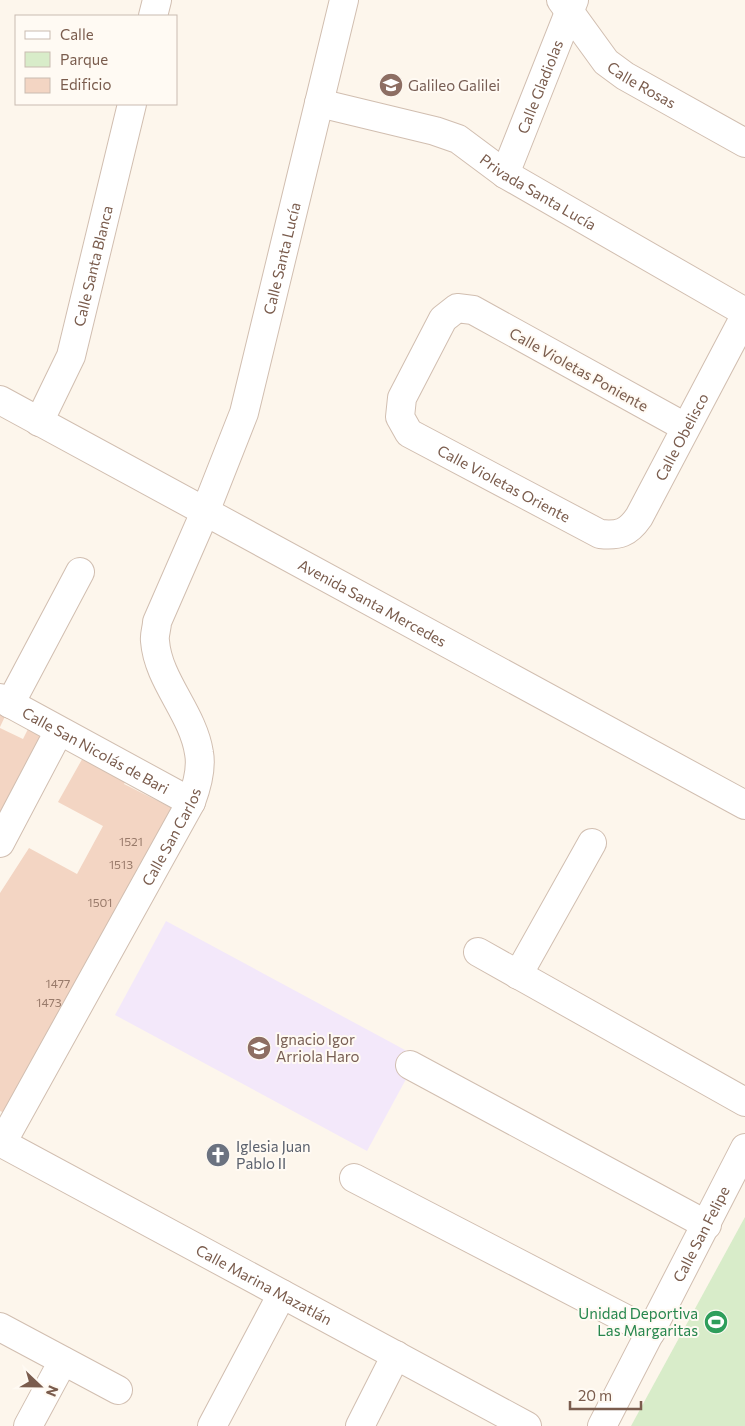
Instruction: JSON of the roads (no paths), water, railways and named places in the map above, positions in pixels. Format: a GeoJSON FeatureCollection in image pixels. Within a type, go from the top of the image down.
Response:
{"type":"FeatureCollection","features":[{"type":"Feature","properties":{"kind":"street"},"geometry":{"type":"LineString","coordinates":[[153,15],[157,0]]}},
{"type":"Feature","properties":{"kind":"street","name":"Calle Santa Lucía"},"geometry":{"type":"LineString","coordinates":[[206,512],[244,413],[344,0]]}},
{"type":"Feature","properties":{"kind":"street","name":"Calle Rosas"},"geometry":{"type":"LineString","coordinates":[[568,4],[606,62],[625,76],[745,142]]}},
{"type":"Feature","properties":{"kind":"street","name":"Calle Gladiolas"},"geometry":{"type":"LineString","coordinates":[[505,174],[568,4]]}},
{"type":"Feature","properties":{"kind":"street","name":"Privada Santa Lucía"},"geometry":{"type":"LineString","coordinates":[[319,103],[436,131],[458,139],[505,174],[745,314]]}},
{"type":"Feature","properties":{"kind":"street","name":"Calle Santa Blanca"},"geometry":{"type":"LineString","coordinates":[[40,422],[71,356],[132,105]]}},
{"type":"Feature","properties":{"kind":"street","name":"Calle Violetas Poniente"},"geometry":{"type":"LineString","coordinates":[[409,433],[400,417],[402,398],[443,319],[457,308],[473,310],[685,427]]}},
{"type":"Feature","properties":{"kind":"street","name":"Calle Obelisco"},"geometry":{"type":"LineString","coordinates":[[600,534],[616,536],[630,530],[639,518],[745,314]]}},
{"type":"Feature","properties":{"kind":"street","name":"Avenida Santa Mercedes"},"geometry":{"type":"LineString","coordinates":[[0,400],[745,805]]}},
{"type":"Feature","properties":{"kind":"street","name":"Calle Violetas Oriente"},"geometry":{"type":"LineString","coordinates":[[409,433],[600,534]]}},
{"type":"Feature","properties":{"kind":"street","name":"Calle San Carlos"},"geometry":{"type":"LineString","coordinates":[[1,1143],[192,802],[200,771],[200,752],[192,728],[159,658],[155,640],[157,622],[206,512]]}},
{"type":"Feature","properties":{"kind":"street"},"geometry":{"type":"LineString","coordinates":[[5,701],[80,572]]}},
{"type":"Feature","properties":{"kind":"street","name":"Calle San Nicolás de Bari"},"geometry":{"type":"LineString","coordinates":[[5,701],[192,802]]}},
{"type":"Feature","properties":{"kind":"street"},"geometry":{"type":"LineString","coordinates":[[0,843],[59,731]]}},
{"type":"Feature","properties":{"kind":"street"},"geometry":{"type":"LineString","coordinates":[[518,975],[592,842]]}},
{"type":"Feature","properties":{"kind":"street"},"geometry":{"type":"LineString","coordinates":[[478,952],[745,1102]]}},
{"type":"Feature","properties":{"kind":"street"},"geometry":{"type":"LineString","coordinates":[[410,1065],[708,1225]]}},
{"type":"Feature","properties":{"kind":"street","name":"Calle Marina Mazatlán"},"geometry":{"type":"LineString","coordinates":[[1,1143],[396,1355],[514,1423]]}},
{"type":"Feature","properties":{"kind":"street","name":"Calle San Felipe"},"geometry":{"type":"LineString","coordinates":[[602,1426],[708,1225],[745,1148]]}},
{"type":"Feature","properties":{"kind":"street"},"geometry":{"type":"LineString","coordinates":[[354,1178],[651,1332]]}},
{"type":"Feature","properties":{"kind":"street"},"geometry":{"type":"LineString","coordinates":[[212,1426],[282,1294]]}},
{"type":"Feature","properties":{"kind":"street"},"geometry":{"type":"LineString","coordinates":[[0,1327],[118,1390]]}},
{"type":"Feature","properties":{"kind":"street"},"geometry":{"type":"LineString","coordinates":[[360,1426],[396,1355]]}},
{"type":"Feature","properties":{"kind":"street"},"geometry":{"type":"LineString","coordinates":[[28,1426],[63,1361]]}},
{"type":"Feature","properties":{"kind":"place","name":"Galileo Galilei"},"geometry":{"type":"Point","coordinates":[391,85]}},
{"type":"Feature","properties":{"kind":"place","name":"Ignacio Igor Arriola Haro"},"geometry":{"type":"Point","coordinates":[259,1048]}},
{"type":"Feature","properties":{"kind":"place","name":"Iglesia Juan Pablo II"},"geometry":{"type":"Point","coordinates":[218,1155]}},
{"type":"Feature","properties":{"kind":"place","name":"Unidad Deportiva Las Margaritas"},"geometry":{"type":"Point","coordinates":[716,1322]}}]}
